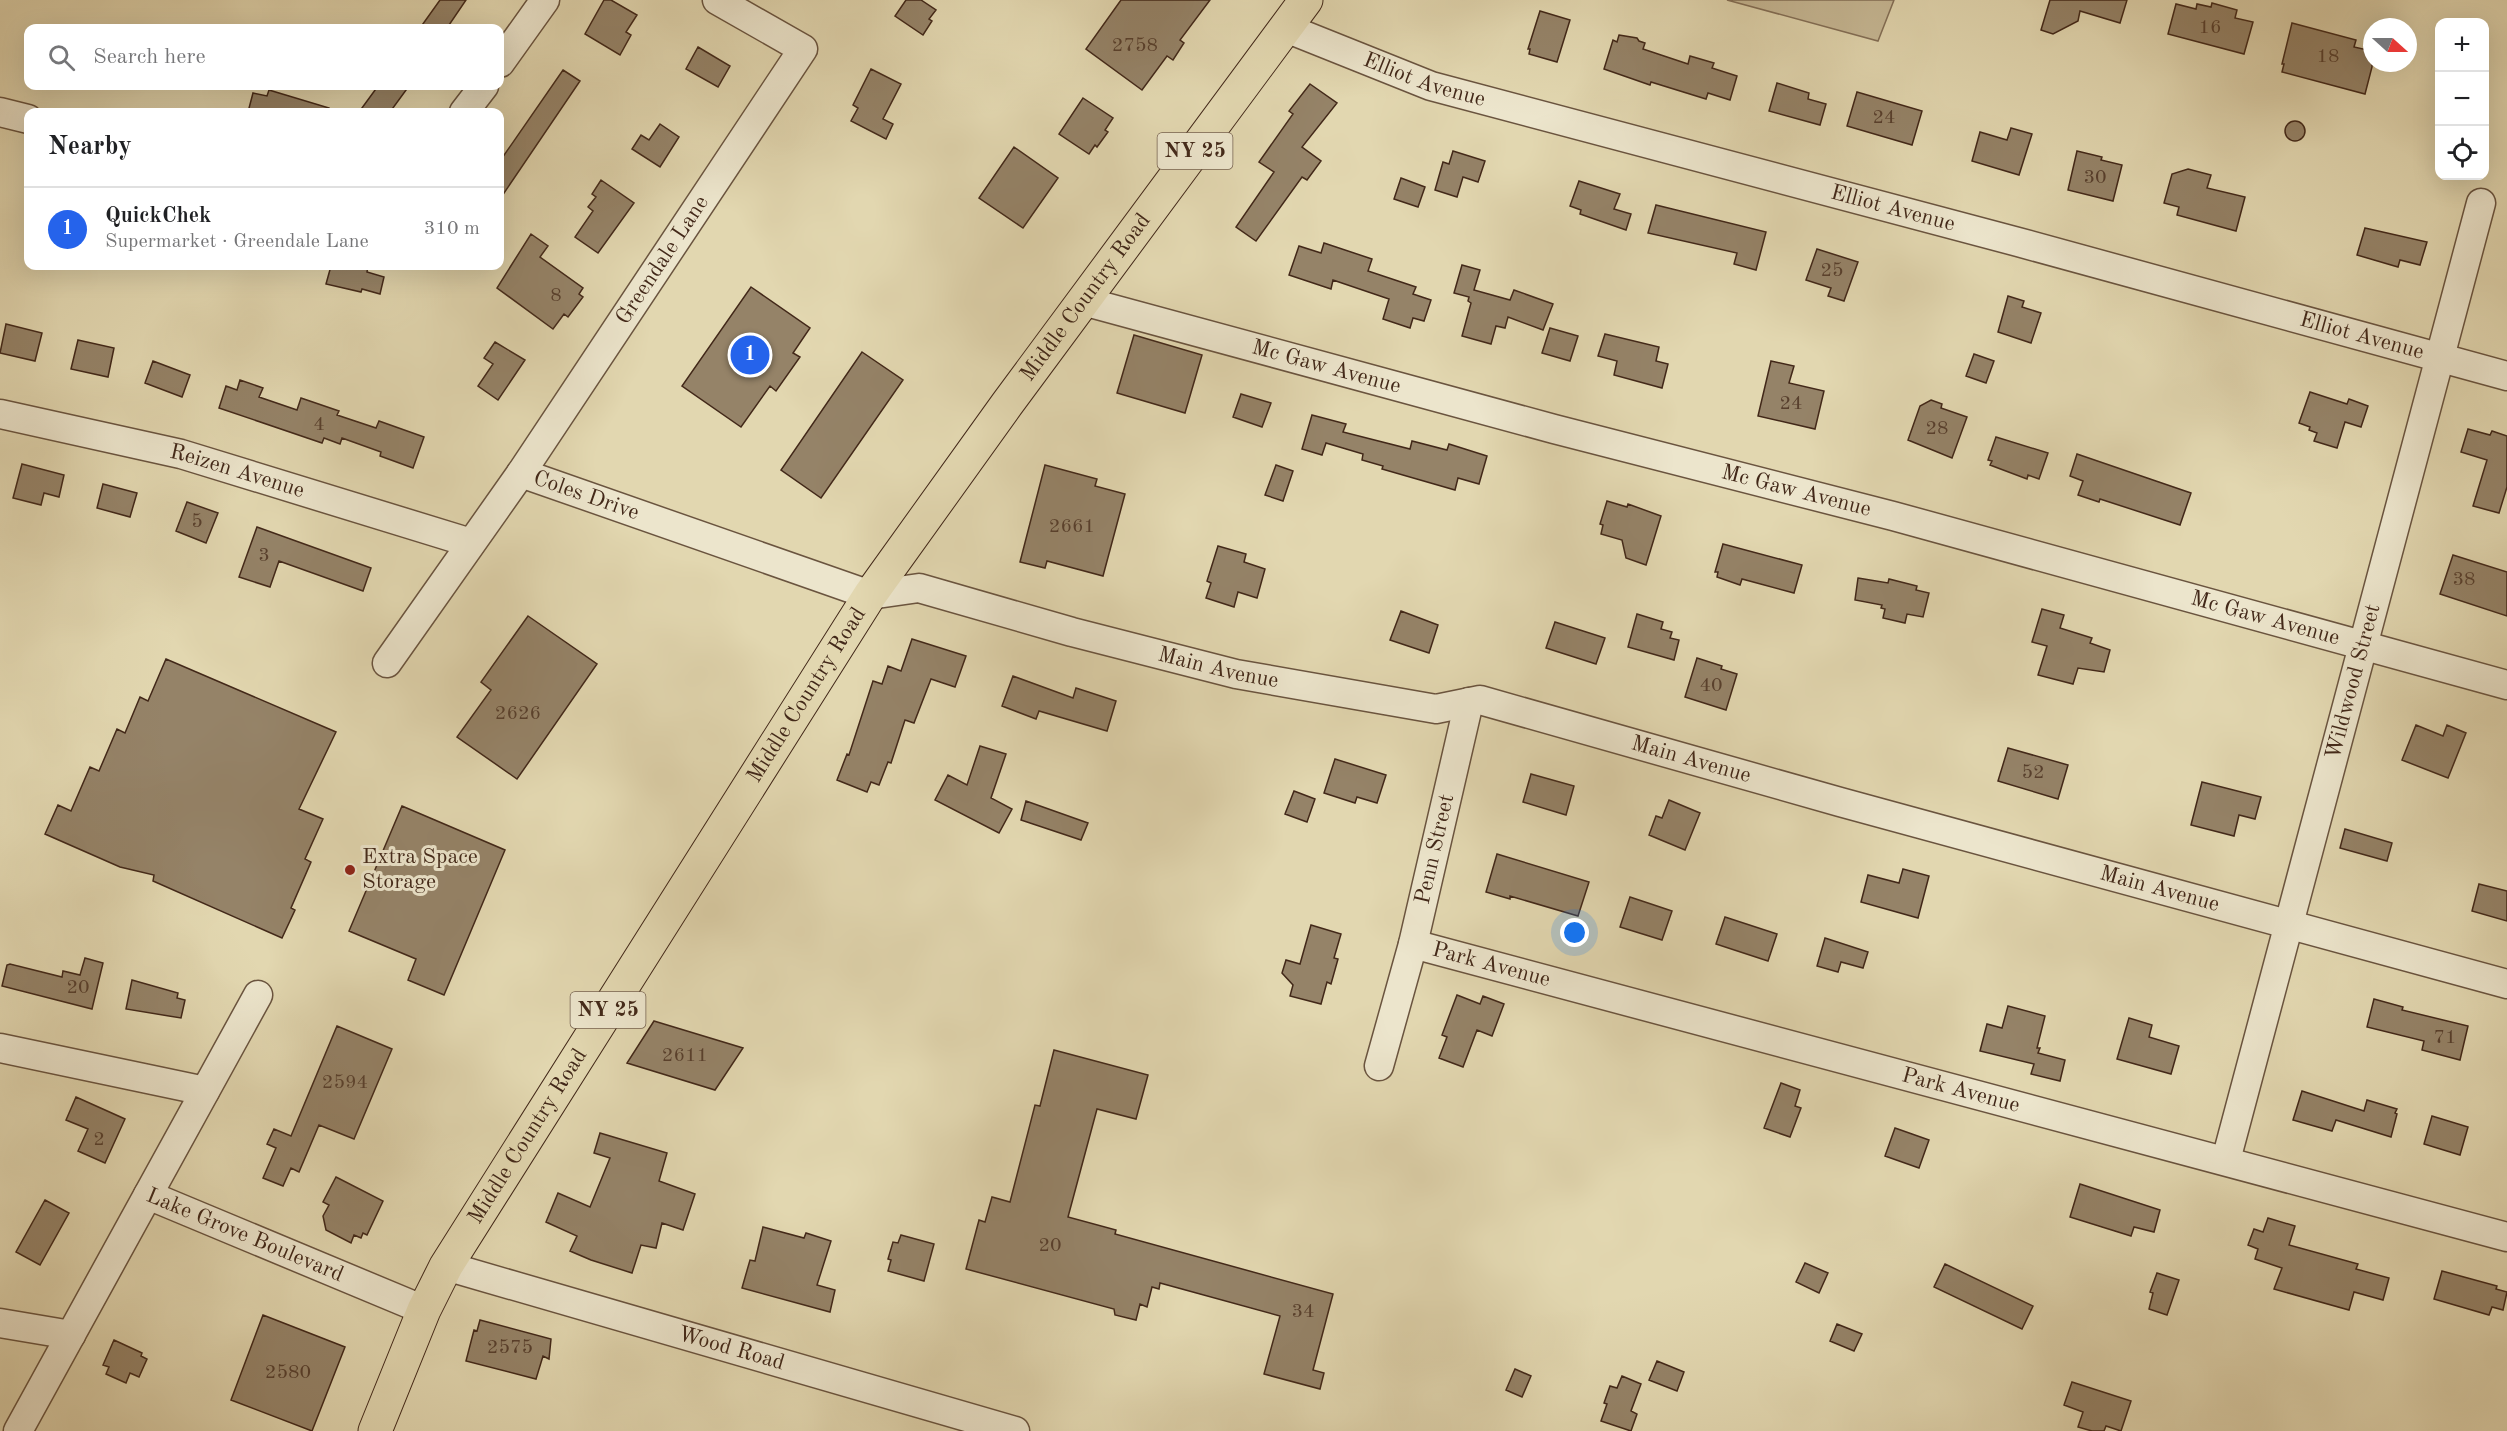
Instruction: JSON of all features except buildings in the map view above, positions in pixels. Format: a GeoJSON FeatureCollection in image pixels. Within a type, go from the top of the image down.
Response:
{"type":"FeatureCollection","features":[{"type":"Feature","properties":{"kind":"main road","name":"Middle Country Road"},"geometry":{"type":"LineString","coordinates":[[375,1431],[424,1310],[446,1266],[870,595],[1083,301],[1306,0]]}},
{"type":"Feature","properties":{"kind":"street"},"geometry":{"type":"LineString","coordinates":[[504,57],[545,0]]}},
{"type":"Feature","properties":{"kind":"street","name":"Greendale Lane"},"geometry":{"type":"LineString","coordinates":[[521,473],[803,49],[717,0]]}},
{"type":"Feature","properties":{"kind":"street","name":"Elliot Avenue"},"geometry":{"type":"LineString","coordinates":[[1286,28],[1431,86],[2507,376]]}},
{"type":"Feature","properties":{"kind":"street"},"geometry":{"type":"LineString","coordinates":[[467,108],[481,90]]}},
{"type":"Feature","properties":{"kind":"street"},"geometry":{"type":"LineString","coordinates":[[0,112],[24,118]]}},
{"type":"Feature","properties":{"kind":"street","name":"Wildwood Street"},"geometry":{"type":"LineString","coordinates":[[2226,1160],[2481,203]]}},
{"type":"Feature","properties":{"kind":"street","name":"Mc Gaw Avenue"},"geometry":{"type":"LineString","coordinates":[[1083,301],[1554,429],[1893,516],[2507,685]]}},
{"type":"Feature","properties":{"kind":"street","name":"Reizen Avenue"},"geometry":{"type":"LineString","coordinates":[[0,414],[181,454],[471,543]]}},
{"type":"Feature","properties":{"kind":"street","name":"Coles Drive"},"geometry":{"type":"LineString","coordinates":[[387,663],[521,473],[870,595]]}},
{"type":"Feature","properties":{"kind":"street","name":"Main Avenue"},"geometry":{"type":"LineString","coordinates":[[870,595],[919,588],[1072,632],[1236,674],[1436,709],[1480,700],[1840,802],[2507,984]]}},
{"type":"Feature","properties":{"kind":"street","name":"Penn Street"},"geometry":{"type":"LineString","coordinates":[[1379,1066],[1413,944],[1469,702]]}},
{"type":"Feature","properties":{"kind":"street","name":"Park Avenue"},"geometry":{"type":"LineString","coordinates":[[1413,944],[2507,1237]]}},
{"type":"Feature","properties":{"kind":"street"},"geometry":{"type":"LineString","coordinates":[[148,1195],[258,995]]}},
{"type":"Feature","properties":{"kind":"street"},"geometry":{"type":"LineString","coordinates":[[0,1048],[205,1091]]}},
{"type":"Feature","properties":{"kind":"street","name":"Lake Grove Boulevard"},"geometry":{"type":"LineString","coordinates":[[18,1431],[148,1195],[424,1310]]}},
{"type":"Feature","properties":{"kind":"street","name":"Wood Road"},"geometry":{"type":"LineString","coordinates":[[446,1266],[1015,1431]]}},
{"type":"Feature","properties":{"kind":"street"},"geometry":{"type":"LineString","coordinates":[[0,1323],[71,1335]]}},
{"type":"Feature","properties":{"kind":"shaded area"},"geometry":{"type":"Polygon","coordinates":[[[1727,0],[1894,0],[1878,41],[1727,0]]]}},
{"type":"Feature","properties":{"kind":"place","name":"QuickChek"},"geometry":{"type":"Point","coordinates":[750,355]}},
{"type":"Feature","properties":{"kind":"place","name":"Extra Space Storage"},"geometry":{"type":"Point","coordinates":[350,870]}}]}
